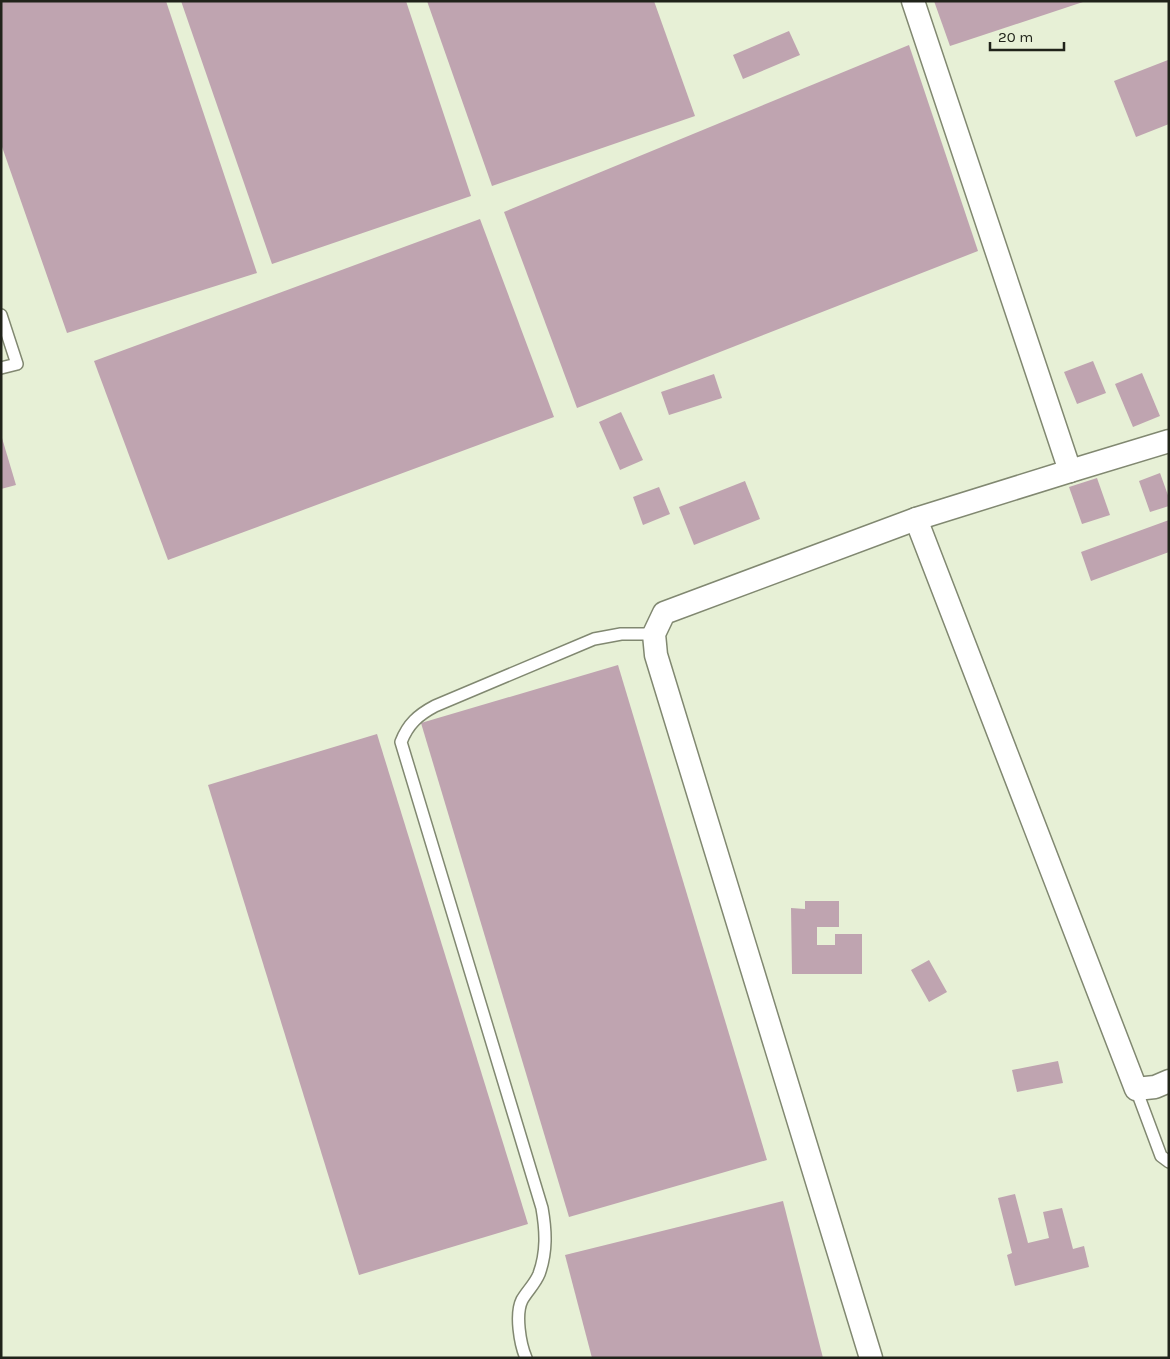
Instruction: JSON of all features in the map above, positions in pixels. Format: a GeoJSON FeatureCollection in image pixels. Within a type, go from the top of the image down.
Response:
{"type":"FeatureCollection","features":[{"type":"Feature","properties":{"kind":"street"},"geometry":{"type":"LineString","coordinates":[[913,1],[1070,471]]}},
{"type":"Feature","properties":{"kind":"street"},"geometry":{"type":"LineString","coordinates":[[872,1358],[656,655],[654,634],[664,613],[916,519],[1169,441]]}},
{"type":"Feature","properties":{"kind":"street"},"geometry":{"type":"LineString","coordinates":[[916,519],[1136,1089],[1155,1087],[1169,1081]]}},
{"type":"Feature","properties":{"kind":"lane"},"geometry":{"type":"LineString","coordinates":[[1,315],[17,364],[1,368]]}},
{"type":"Feature","properties":{"kind":"lane"},"geometry":{"type":"LineString","coordinates":[[526,1358],[520,1334],[519,1314],[521,1301],[538,1275],[543,1260],[546,1245],[546,1226],[401,742],[406,730],[414,720],[436,706],[594,639],[621,634],[654,634]]}},
{"type":"Feature","properties":{"kind":"lane"},"geometry":{"type":"LineString","coordinates":[[1136,1089],[1161,1156],[1169,1162]]}},
{"type":"Feature","properties":{"kind":"building"},"geometry":{"type":"Polygon","coordinates":[[[1,1],[166,1],[257,273],[67,333],[1,144],[1,1]]]}},
{"type":"Feature","properties":{"kind":"building"},"geometry":{"type":"Polygon","coordinates":[[[181,1],[406,1],[471,196],[272,264],[181,1]]]}},
{"type":"Feature","properties":{"kind":"building"},"geometry":{"type":"Polygon","coordinates":[[[427,1],[654,1],[695,116],[492,186],[427,1]]]}},
{"type":"Feature","properties":{"kind":"building"},"geometry":{"type":"Polygon","coordinates":[[[934,1],[1083,1],[1083,2],[950,46],[934,1]]]}},
{"type":"Feature","properties":{"kind":"building"},"geometry":{"type":"Polygon","coordinates":[[[789,31],[800,55],[743,79],[733,55],[789,31]]]}},
{"type":"Feature","properties":{"kind":"building"},"geometry":{"type":"Polygon","coordinates":[[[909,45],[978,251],[577,408],[504,212],[909,45]]]}},
{"type":"Feature","properties":{"kind":"building"},"geometry":{"type":"Polygon","coordinates":[[[1168,60],[1169,124],[1136,137],[1114,81],[1168,60]]]}},
{"type":"Feature","properties":{"kind":"building"},"geometry":{"type":"Polygon","coordinates":[[[480,219],[554,417],[168,560],[94,361],[480,219]]]}},
{"type":"Feature","properties":{"kind":"building"},"geometry":{"type":"Polygon","coordinates":[[[1093,361],[1106,393],[1077,404],[1064,372],[1093,361]]]}},
{"type":"Feature","properties":{"kind":"building"},"geometry":{"type":"Polygon","coordinates":[[[1142,373],[1160,416],[1133,427],[1115,384],[1142,373]]]}},
{"type":"Feature","properties":{"kind":"building"},"geometry":{"type":"Polygon","coordinates":[[[714,374],[722,398],[669,415],[661,392],[714,374]]]}},
{"type":"Feature","properties":{"kind":"building"},"geometry":{"type":"Polygon","coordinates":[[[621,412],[643,460],[620,470],[599,422],[621,412]]]}},
{"type":"Feature","properties":{"kind":"building"},"geometry":{"type":"Polygon","coordinates":[[[1,439],[16,485],[1,489],[1,439]]]}},
{"type":"Feature","properties":{"kind":"building"},"geometry":{"type":"Polygon","coordinates":[[[1160,473],[1169,498],[1169,506],[1150,512],[1139,481],[1160,473]]]}},
{"type":"Feature","properties":{"kind":"building"},"geometry":{"type":"Polygon","coordinates":[[[1097,478],[1110,515],[1082,524],[1069,487],[1097,478]]]}},
{"type":"Feature","properties":{"kind":"building"},"geometry":{"type":"Polygon","coordinates":[[[745,481],[760,519],[694,545],[679,507],[745,481]]]}},
{"type":"Feature","properties":{"kind":"building"},"geometry":{"type":"Polygon","coordinates":[[[659,487],[670,514],[643,525],[633,497],[659,487]]]}},
{"type":"Feature","properties":{"kind":"building"},"geometry":{"type":"Polygon","coordinates":[[[1169,520],[1169,552],[1091,581],[1081,552],[1169,520]]]}},
{"type":"Feature","properties":{"kind":"building"},"geometry":{"type":"Polygon","coordinates":[[[618,665],[767,1160],[569,1217],[421,723],[618,665]]]}},
{"type":"Feature","properties":{"kind":"building"},"geometry":{"type":"Polygon","coordinates":[[[377,734],[528,1224],[359,1275],[208,785],[377,734]]]}},
{"type":"Feature","properties":{"kind":"building"},"geometry":{"type":"Polygon","coordinates":[[[805,901],[839,901],[839,927],[817,927],[817,945],[835,945],[835,934],[862,934],[862,974],[792,974],[791,908],[805,909],[805,901]]]}},
{"type":"Feature","properties":{"kind":"building"},"geometry":{"type":"Polygon","coordinates":[[[929,960],[947,992],[929,1002],[911,970],[929,960]]]}},
{"type":"Feature","properties":{"kind":"building"},"geometry":{"type":"Polygon","coordinates":[[[1058,1061],[1063,1083],[1017,1092],[1012,1070],[1058,1061]]]}},
{"type":"Feature","properties":{"kind":"building"},"geometry":{"type":"Polygon","coordinates":[[[1015,1194],[1028,1243],[1049,1238],[1043,1212],[1062,1208],[1073,1249],[1084,1246],[1089,1267],[1015,1286],[1007,1255],[1012,1253],[998,1198],[1015,1194]]]}},
{"type":"Feature","properties":{"kind":"building"},"geometry":{"type":"Polygon","coordinates":[[[783,1201],[823,1358],[592,1358],[565,1255],[783,1201]]]}}]}
